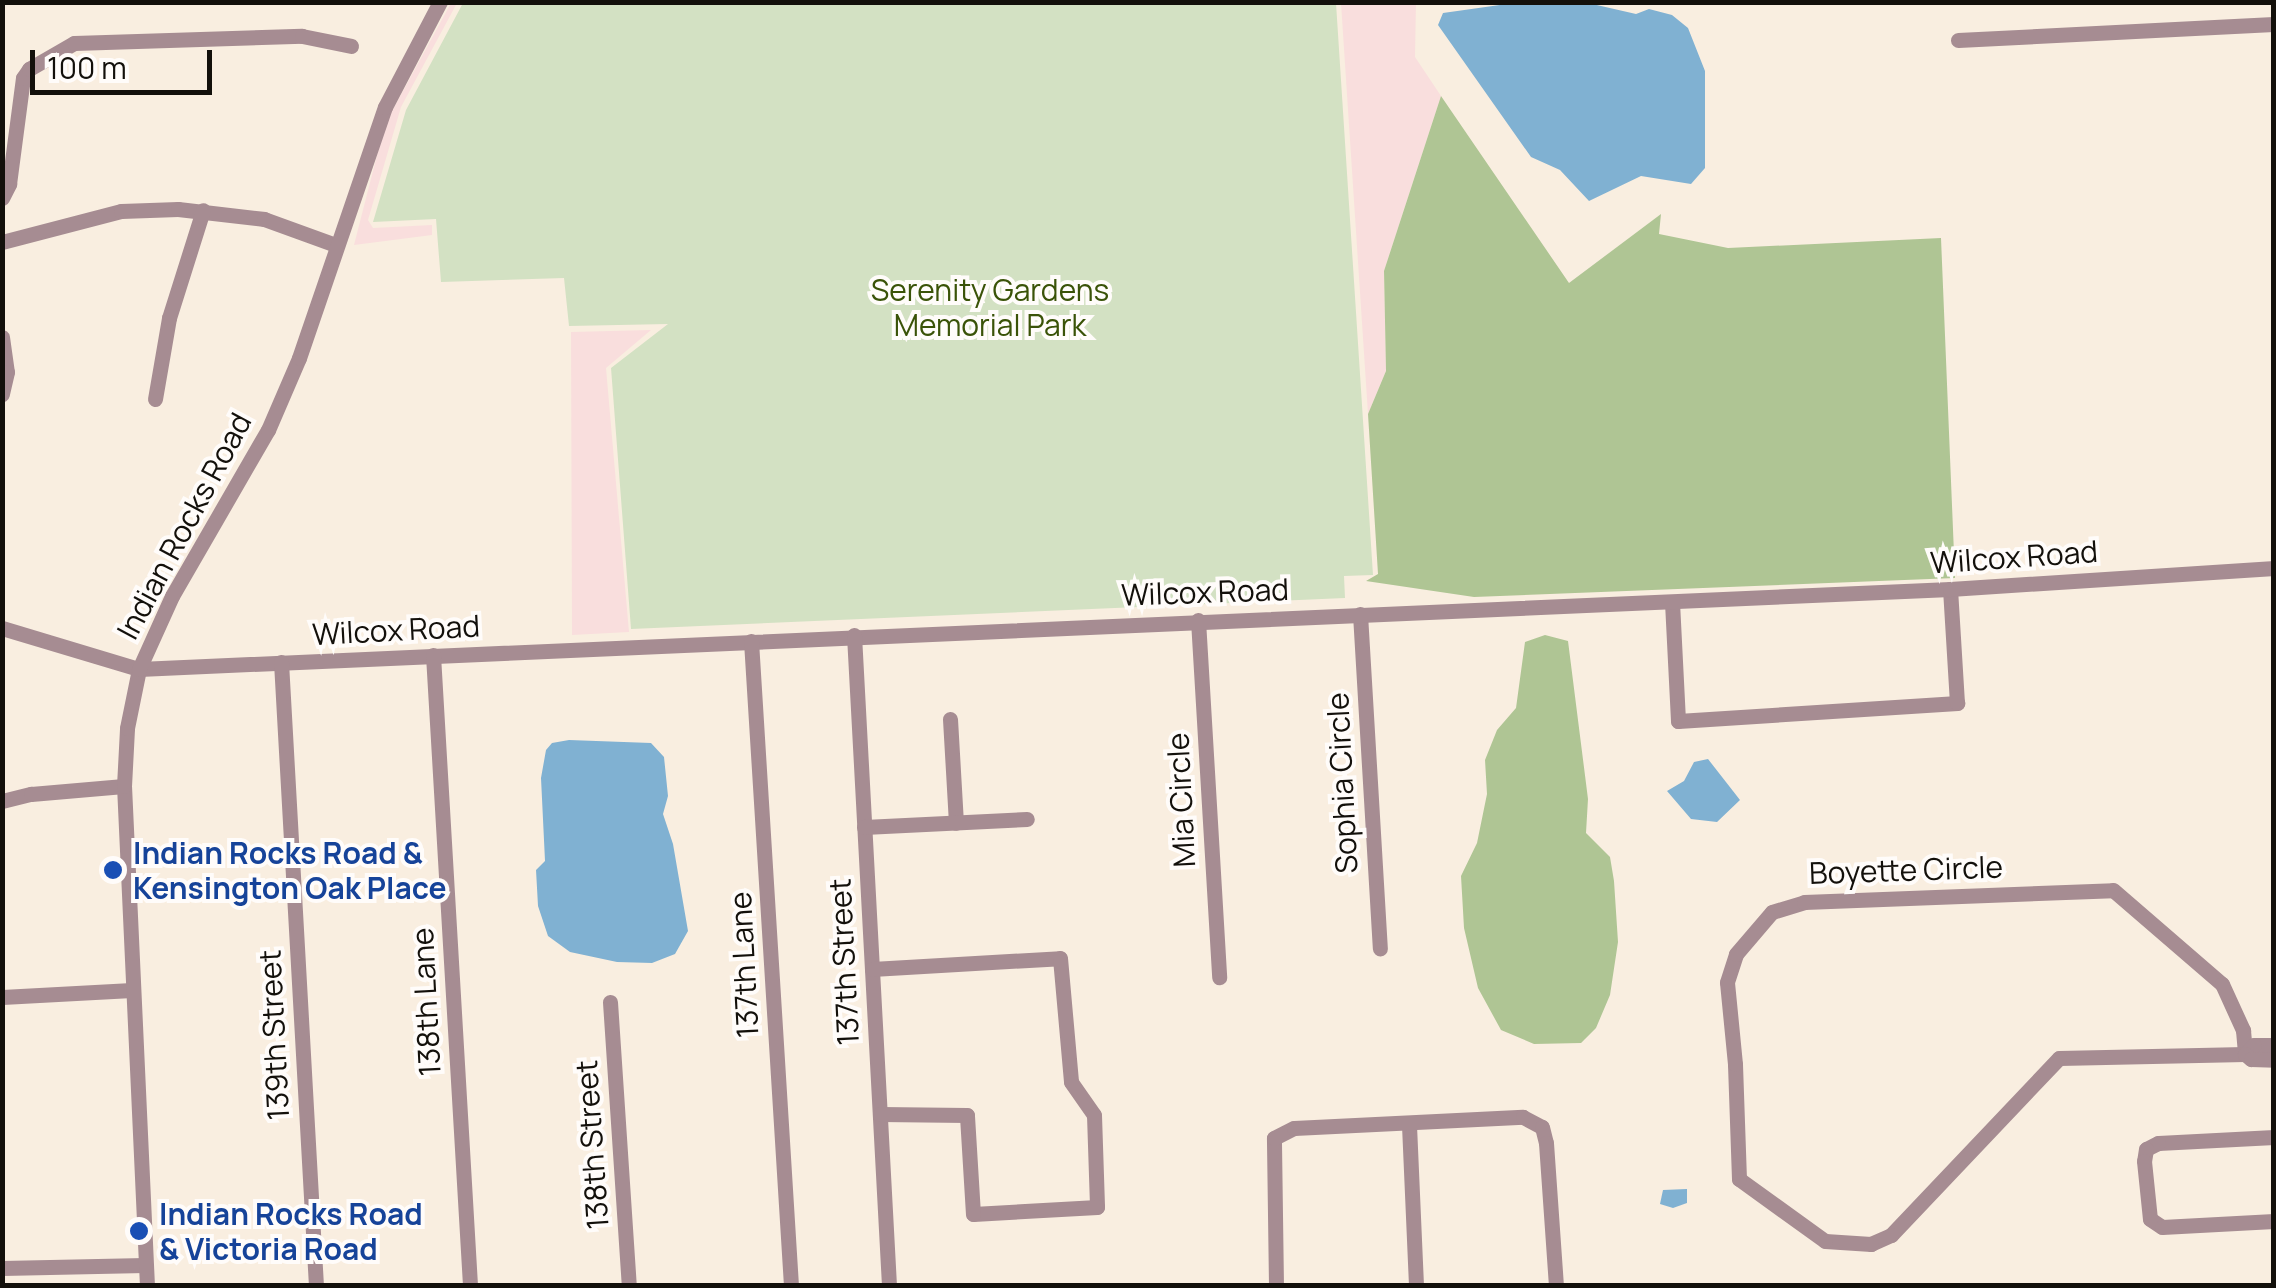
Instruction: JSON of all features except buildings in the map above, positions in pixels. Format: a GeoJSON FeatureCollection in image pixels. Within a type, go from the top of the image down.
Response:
{"type":"FeatureCollection","features":[{"type":"Feature","properties":{"kind":"street","name":"Indian Rocks Road"},"geometry":{"type":"LineString","coordinates":[[147,1286],[124,786],[127,728],[140,670],[172,596],[268,430],[299,358],[385,106],[440,2]]}},
{"type":"Feature","properties":{"kind":"street"},"geometry":{"type":"LineString","coordinates":[[1958,40],[2274,24]]}},
{"type":"Feature","properties":{"kind":"street"},"geometry":{"type":"LineString","coordinates":[[2,198],[9,184],[22,78],[38,62],[74,42],[302,36],[351,46]]}},
{"type":"Feature","properties":{"kind":"street"},"geometry":{"type":"LineString","coordinates":[[2,242],[121,211],[203,210],[264,219],[336,245]]}},
{"type":"Feature","properties":{"kind":"street"},"geometry":{"type":"LineString","coordinates":[[155,399],[169,318],[203,210]]}},
{"type":"Feature","properties":{"kind":"street"},"geometry":{"type":"LineString","coordinates":[[2,337],[7,372],[2,394]]}},
{"type":"Feature","properties":{"kind":"street","name":"Wilcox Road"},"geometry":{"type":"LineString","coordinates":[[140,670],[854,635],[1950,590],[2274,568]]}},
{"type":"Feature","properties":{"kind":"street"},"geometry":{"type":"LineString","coordinates":[[1672,602],[1678,721],[1957,703],[1950,590]]}},
{"type":"Feature","properties":{"kind":"street","name":"Sophia Circle"},"geometry":{"type":"LineString","coordinates":[[1360,614],[1380,948]]}},
{"type":"Feature","properties":{"kind":"street","name":"Mia Circle"},"geometry":{"type":"LineString","coordinates":[[1198,620],[1219,977]]}},
{"type":"Feature","properties":{"kind":"street"},"geometry":{"type":"LineString","coordinates":[[2,628],[140,670]]}},
{"type":"Feature","properties":{"kind":"street","name":"137th Street"},"geometry":{"type":"LineString","coordinates":[[854,635],[889,1286]]}},
{"type":"Feature","properties":{"kind":"street","name":"137th Lane"},"geometry":{"type":"LineString","coordinates":[[752,642],[791,1286]]}},
{"type":"Feature","properties":{"kind":"street","name":"138th Lane"},"geometry":{"type":"LineString","coordinates":[[433,655],[470,1286]]}},
{"type":"Feature","properties":{"kind":"street","name":"139th Street"},"geometry":{"type":"LineString","coordinates":[[281,662],[316,1286]]}},
{"type":"Feature","properties":{"kind":"street"},"geometry":{"type":"LineString","coordinates":[[950,719],[956,823]]}},
{"type":"Feature","properties":{"kind":"street"},"geometry":{"type":"LineString","coordinates":[[2,801],[31,794],[124,786]]}},
{"type":"Feature","properties":{"kind":"street"},"geometry":{"type":"LineString","coordinates":[[864,827],[1027,819]]}},
{"type":"Feature","properties":{"kind":"street","name":"Boyette Circle"},"geometry":{"type":"LineString","coordinates":[[2244,1054],[2239,1018],[2222,984],[2113,890],[1792,903],[1772,912],[1754,931],[1730,964],[1726,982],[1739,1179],[1825,1241],[1849,1246],[1871,1244],[1891,1235],[2060,1058],[2244,1054],[2258,1061],[2274,1060]]}},
{"type":"Feature","properties":{"kind":"street"},"geometry":{"type":"LineString","coordinates":[[872,969],[1060,958],[1071,1082],[1094,1115],[1097,1208],[973,1214],[967,1115],[880,1114]]}},
{"type":"Feature","properties":{"kind":"street"},"geometry":{"type":"LineString","coordinates":[[2,997],[132,990]]}},
{"type":"Feature","properties":{"kind":"street","name":"138th Street"},"geometry":{"type":"LineString","coordinates":[[610,1002],[629,1286]]}},
{"type":"Feature","properties":{"kind":"street","name":"Boyette Circle"},"geometry":{"type":"LineString","coordinates":[[2244,1054],[2254,1046],[2274,1045]]}},
{"type":"Feature","properties":{"kind":"street"},"geometry":{"type":"LineString","coordinates":[[1276,1286],[1274,1138],[1294,1128],[1523,1117],[1542,1127],[1550,1171],[1556,1286]]}},
{"type":"Feature","properties":{"kind":"street"},"geometry":{"type":"LineString","coordinates":[[1409,1124],[1416,1286]]}},
{"type":"Feature","properties":{"kind":"street"},"geometry":{"type":"LineString","coordinates":[[2274,1137],[2158,1143],[2146,1149],[2144,1161],[2150,1218],[2162,1227],[2274,1222]]}},
{"type":"Feature","properties":{"kind":"street"},"geometry":{"type":"LineString","coordinates":[[2,1268],[146,1265]]}},
{"type":"Feature","properties":{"kind":"shaded area"},"geometry":{"type":"Polygon","coordinates":[[[451,3],[457,3],[401,107],[368,220],[373,228],[432,225],[432,235],[354,245],[385,124],[451,3]]]}},
{"type":"Feature","properties":{"kind":"shaded area"},"geometry":{"type":"Polygon","coordinates":[[[1341,3],[1416,3],[1415,57],[1441,96],[1384,271],[1386,371],[1368,414],[1341,3]]]}},
{"type":"Feature","properties":{"kind":"shaded area"},"geometry":{"type":"Polygon","coordinates":[[[651,330],[606,368],[629,632],[572,635],[571,332],[651,330]]]}},
{"type":"Feature","properties":{"kind":"green space","name":"Serenity Gardens Memorial Park"},"geometry":{"type":"Polygon","coordinates":[[[463,3],[1336,3],[1373,575],[1344,576],[1345,598],[631,629],[611,368],[668,324],[569,326],[564,278],[441,282],[436,219],[373,222],[406,110],[463,3]]]}},
{"type":"Feature","properties":{"kind":"green space"},"geometry":{"type":"Polygon","coordinates":[[[1441,96],[1569,283],[1661,214],[1659,234],[1728,248],[1941,238],[1955,578],[1474,597],[1366,581],[1378,574],[1368,414],[1386,371],[1384,271],[1441,96]]]}},
{"type":"Feature","properties":{"kind":"green space"},"geometry":{"type":"Polygon","coordinates":[[[1545,635],[1568,641],[1588,799],[1586,833],[1610,857],[1614,881],[1618,942],[1610,995],[1596,1028],[1581,1043],[1534,1044],[1501,1030],[1478,988],[1464,928],[1461,876],[1477,843],[1487,794],[1485,760],[1497,730],[1516,708],[1525,642],[1545,635]]]}},
{"type":"Feature","properties":{"kind":"water"},"geometry":{"type":"Polygon","coordinates":[[[1521,2],[1588,3],[1636,14],[1649,9],[1672,15],[1688,28],[1705,71],[1705,168],[1691,184],[1641,176],[1589,201],[1560,170],[1531,157],[1438,25],[1443,13],[1521,2]]]}},
{"type":"Feature","properties":{"kind":"water"},"geometry":{"type":"Polygon","coordinates":[[[552,743],[651,743],[664,757],[668,796],[663,814],[673,844],[688,931],[675,954],[652,963],[617,962],[570,952],[548,936],[538,906],[536,870],[545,861],[541,778],[546,750],[552,743]]]}},
{"type":"Feature","properties":{"kind":"water"},"geometry":{"type":"Polygon","coordinates":[[[1708,759],[1740,800],[1717,822],[1691,819],[1667,791],[1684,781],[1694,762],[1708,759]]]}},
{"type":"Feature","properties":{"kind":"water"},"geometry":{"type":"Polygon","coordinates":[[[1687,1189],[1687,1203],[1673,1208],[1660,1204],[1663,1190],[1687,1189]]]}},
{"type":"Feature","properties":{"kind":"place","name":"Indian Rocks Road & Kensington Oak Place"},"geometry":{"type":"Point","coordinates":[113,870]}},
{"type":"Feature","properties":{"kind":"place","name":"Indian Rocks Road & Victoria Road"},"geometry":{"type":"Point","coordinates":[139,1231]}}]}
